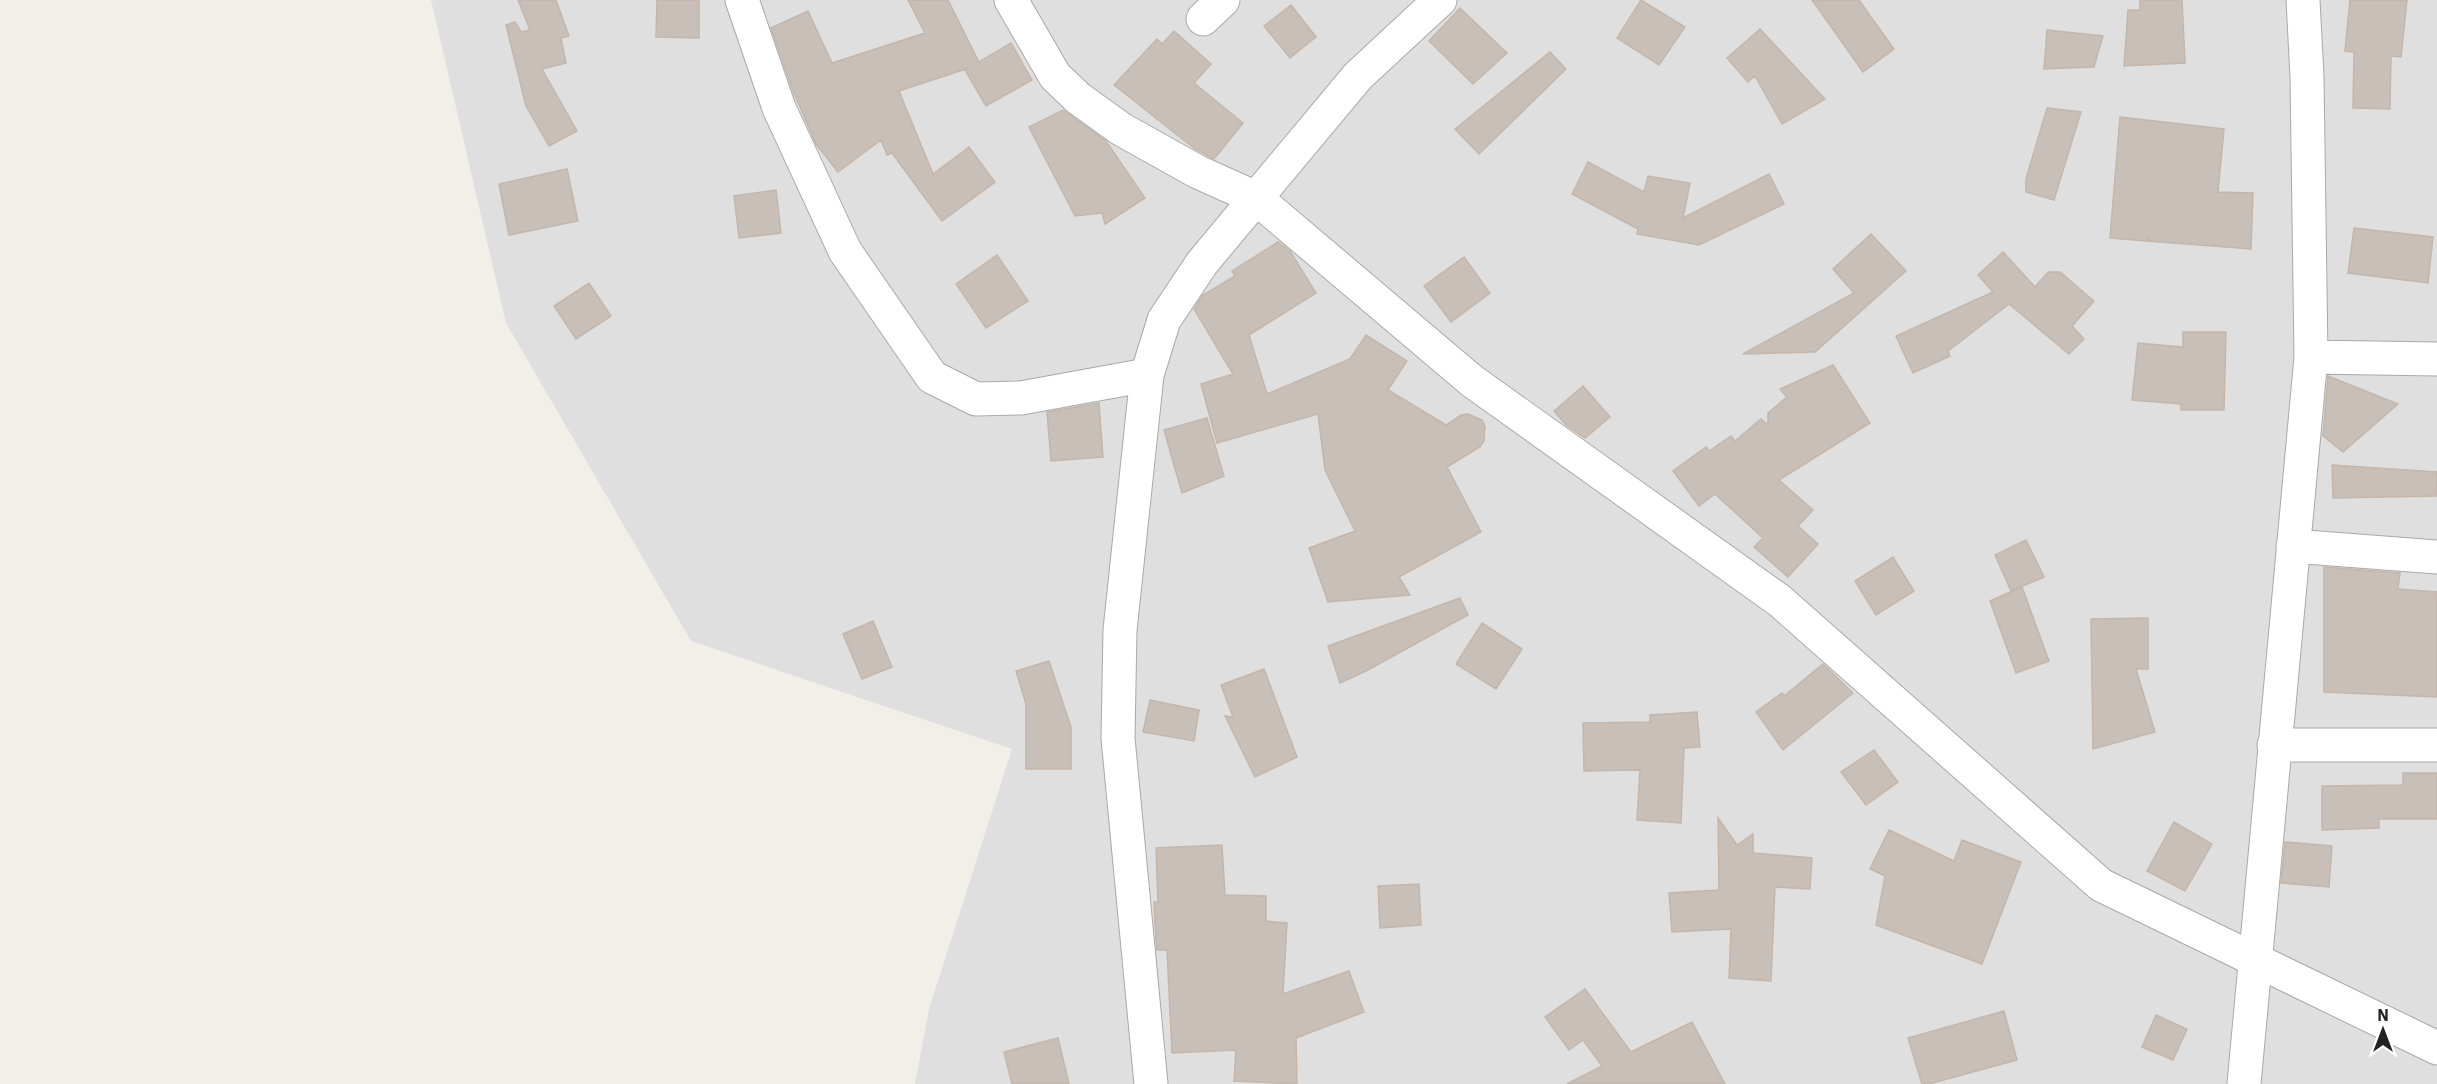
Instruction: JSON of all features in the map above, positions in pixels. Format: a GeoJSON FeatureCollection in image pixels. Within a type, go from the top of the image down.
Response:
{"type":"FeatureCollection","features":[{"type":"Feature","properties":{"kind":"street"},"geometry":{"type":"LineString","coordinates":[[742,0],[778,108],[845,251],[932,377],[976,399],[1021,398],[1147,375]]}},
{"type":"Feature","properties":{"kind":"street"},"geometry":{"type":"LineString","coordinates":[[1011,0],[1055,76],[1078,98],[1131,135],[1198,172],[1256,198],[1472,381],[1780,601],[2101,885],[2437,1048]]}},
{"type":"Feature","properties":{"kind":"street"},"geometry":{"type":"LineString","coordinates":[[1151,1084],[1118,738],[1120,630],[1147,375],[1164,320],[1202,263],[1358,76],[1440,0]]}},
{"type":"Feature","properties":{"kind":"street"},"geometry":{"type":"LineString","coordinates":[[2244,1084],[2311,357],[2307,77],[2303,0]]}},
{"type":"Feature","properties":{"kind":"street"},"geometry":{"type":"LineString","coordinates":[[2311,357],[2437,359]]}},
{"type":"Feature","properties":{"kind":"street"},"geometry":{"type":"LineString","coordinates":[[2293,546],[2437,557]]}},
{"type":"Feature","properties":{"kind":"street"},"geometry":{"type":"LineString","coordinates":[[2274,745],[2437,745]]}},
{"type":"Feature","properties":{"kind":"shaded area"},"geometry":{"type":"Polygon","coordinates":[[[431,0],[2437,0],[2437,1084],[915,1084],[929,1009],[1012,749],[691,641],[506,323],[431,0]]]}},
{"type":"Feature","properties":{"kind":"building"},"geometry":{"type":"Polygon","coordinates":[[[518,0],[556,0],[569,36],[561,38],[566,63],[542,69],[577,131],[549,146],[526,106],[506,25],[515,22],[521,32],[530,30],[518,0]]]}},
{"type":"Feature","properties":{"kind":"building"},"geometry":{"type":"Polygon","coordinates":[[[657,0],[699,0],[699,38],[656,37],[657,0]]]}},
{"type":"Feature","properties":{"kind":"building"},"geometry":{"type":"Polygon","coordinates":[[[908,0],[948,0],[979,62],[1011,43],[1032,80],[986,106],[965,70],[969,68],[899,91],[933,174],[969,147],[995,182],[942,221],[892,153],[887,155],[881,140],[838,172],[816,144],[793,91],[771,28],[808,11],[832,63],[925,33],[908,0]]]}},
{"type":"Feature","properties":{"kind":"building"},"geometry":{"type":"Polygon","coordinates":[[[1641,0],[1685,27],[1659,65],[1617,38],[1641,0]]]}},
{"type":"Feature","properties":{"kind":"building"},"geometry":{"type":"Polygon","coordinates":[[[1812,0],[1859,0],[1894,49],[1863,72],[1812,0]]]}},
{"type":"Feature","properties":{"kind":"building"},"geometry":{"type":"Polygon","coordinates":[[[2140,0],[2182,0],[2185,63],[2124,66],[2128,10],[2140,10],[2140,0]]]}},
{"type":"Feature","properties":{"kind":"building"},"geometry":{"type":"Polygon","coordinates":[[[2350,0],[2407,0],[2401,57],[2391,56],[2390,109],[2353,108],[2354,52],[2345,51],[2350,0]]]}},
{"type":"Feature","properties":{"kind":"building"},"geometry":{"type":"Polygon","coordinates":[[[1291,5],[1316,37],[1290,58],[1264,26],[1291,5]]]}},
{"type":"Feature","properties":{"kind":"building"},"geometry":{"type":"Polygon","coordinates":[[[1460,8],[1507,53],[1473,84],[1429,41],[1460,8]]]}},
{"type":"Feature","properties":{"kind":"building"},"geometry":{"type":"Polygon","coordinates":[[[1760,29],[1825,99],[1782,124],[1755,76],[1748,82],[1727,58],[1760,29]]]}},
{"type":"Feature","properties":{"kind":"building"},"geometry":{"type":"Polygon","coordinates":[[[2047,30],[2103,36],[2094,67],[2044,69],[2047,30]]]}},
{"type":"Feature","properties":{"kind":"building"},"geometry":{"type":"Polygon","coordinates":[[[1174,31],[1211,64],[1194,83],[1243,123],[1214,159],[1194,148],[1114,85],[1157,39],[1162,44],[1174,31]]]}},
{"type":"Feature","properties":{"kind":"building"},"geometry":{"type":"Polygon","coordinates":[[[1550,52],[1566,69],[1479,154],[1455,129],[1550,52]]]}},
{"type":"Feature","properties":{"kind":"building"},"geometry":{"type":"Polygon","coordinates":[[[2047,108],[2081,112],[2054,200],[2026,192],[2026,179],[2047,108]]]}},
{"type":"Feature","properties":{"kind":"building"},"geometry":{"type":"Polygon","coordinates":[[[1063,110],[1106,141],[1145,198],[1105,224],[1102,213],[1075,216],[1029,127],[1063,110]]]}},
{"type":"Feature","properties":{"kind":"building"},"geometry":{"type":"Polygon","coordinates":[[[2120,117],[2224,129],[2218,192],[2253,193],[2251,249],[2148,241],[2149,238],[2146,241],[2110,238],[2120,117]]]}},
{"type":"Feature","properties":{"kind":"building"},"geometry":{"type":"Polygon","coordinates":[[[1588,162],[1644,192],[1648,176],[1690,183],[1683,218],[1769,174],[1784,204],[1699,245],[1637,234],[1638,229],[1572,194],[1588,162]]]}},
{"type":"Feature","properties":{"kind":"building"},"geometry":{"type":"Polygon","coordinates":[[[567,169],[578,221],[509,235],[499,184],[567,169]]]}},
{"type":"Feature","properties":{"kind":"building"},"geometry":{"type":"Polygon","coordinates":[[[776,190],[781,233],[739,238],[734,196],[776,190]]]}},
{"type":"Feature","properties":{"kind":"building"},"geometry":{"type":"Polygon","coordinates":[[[2354,228],[2433,237],[2428,283],[2348,273],[2354,228]]]}},
{"type":"Feature","properties":{"kind":"building"},"geometry":{"type":"Polygon","coordinates":[[[1871,234],[1906,271],[1815,352],[1743,354],[1854,293],[1833,269],[1871,234]]]}},
{"type":"Feature","properties":{"kind":"building"},"geometry":{"type":"Polygon","coordinates":[[[1278,242],[1290,251],[1316,293],[1249,335],[1267,394],[1350,359],[1366,335],[1407,361],[1388,390],[1446,425],[1461,415],[1468,414],[1482,420],[1485,427],[1484,441],[1480,447],[1447,467],[1481,532],[1399,577],[1410,595],[1328,602],[1309,548],[1355,531],[1325,470],[1318,414],[1217,443],[1201,384],[1233,374],[1194,309],[1203,295],[1235,276],[1232,271],[1278,242]]]}},
{"type":"Feature","properties":{"kind":"building"},"geometry":{"type":"Polygon","coordinates":[[[2003,252],[2035,287],[2048,272],[2060,272],[2094,301],[2072,326],[2084,339],[2069,354],[2009,304],[1948,351],[1950,356],[1913,373],[1896,336],[1993,292],[1978,275],[2003,252]]]}},
{"type":"Feature","properties":{"kind":"building"},"geometry":{"type":"Polygon","coordinates":[[[997,255],[1028,301],[986,328],[956,284],[997,255]]]}},
{"type":"Feature","properties":{"kind":"building"},"geometry":{"type":"Polygon","coordinates":[[[1464,257],[1490,293],[1451,322],[1424,286],[1464,257]]]}},
{"type":"Feature","properties":{"kind":"building"},"geometry":{"type":"Polygon","coordinates":[[[589,283],[611,316],[576,339],[554,306],[589,283]]]}},
{"type":"Feature","properties":{"kind":"building"},"geometry":{"type":"Polygon","coordinates":[[[2183,332],[2226,332],[2224,410],[2181,410],[2181,404],[2132,400],[2138,343],[2183,347],[2183,332]]]}},
{"type":"Feature","properties":{"kind":"building"},"geometry":{"type":"Polygon","coordinates":[[[1833,365],[1870,423],[1779,480],[1813,510],[1798,526],[1818,544],[1788,577],[1754,547],[1763,538],[1715,494],[1699,506],[1673,471],[1706,447],[1709,451],[1731,436],[1735,441],[1761,419],[1768,425],[1768,413],[1787,397],[1780,389],[1833,365]]]}},
{"type":"Feature","properties":{"kind":"building"},"geometry":{"type":"Polygon","coordinates":[[[2328,376],[2398,404],[2343,452],[2323,436],[2328,376]]]}},
{"type":"Feature","properties":{"kind":"building"},"geometry":{"type":"Polygon","coordinates":[[[1583,386],[1610,417],[1585,438],[1566,425],[1554,411],[1583,386]]]}},
{"type":"Feature","properties":{"kind":"building"},"geometry":{"type":"Polygon","coordinates":[[[1099,403],[1103,457],[1051,461],[1047,412],[1099,403]]]}},
{"type":"Feature","properties":{"kind":"building"},"geometry":{"type":"Polygon","coordinates":[[[1207,418],[1224,476],[1182,493],[1164,430],[1207,418]]]}},
{"type":"Feature","properties":{"kind":"building"},"geometry":{"type":"Polygon","coordinates":[[[2332,465],[2437,472],[2437,496],[2333,498],[2332,465]]]}},
{"type":"Feature","properties":{"kind":"building"},"geometry":{"type":"Polygon","coordinates":[[[2026,540],[2044,577],[2011,591],[1995,555],[2026,540]]]}},
{"type":"Feature","properties":{"kind":"building"},"geometry":{"type":"Polygon","coordinates":[[[1893,557],[1914,591],[1876,615],[1855,581],[1893,557]]]}},
{"type":"Feature","properties":{"kind":"building"},"geometry":{"type":"Polygon","coordinates":[[[2324,567],[2400,573],[2398,589],[2437,592],[2437,697],[2324,692],[2324,567]]]}},
{"type":"Feature","properties":{"kind":"building"},"geometry":{"type":"Polygon","coordinates":[[[2022,587],[2049,661],[2016,673],[1990,601],[2022,587]]]}},
{"type":"Feature","properties":{"kind":"building"},"geometry":{"type":"Polygon","coordinates":[[[1460,598],[1468,615],[1340,683],[1328,646],[1460,598]]]}},
{"type":"Feature","properties":{"kind":"building"},"geometry":{"type":"Polygon","coordinates":[[[2148,618],[2148,669],[2136,669],[2155,732],[2093,749],[2091,619],[2148,618]]]}},
{"type":"Feature","properties":{"kind":"building"},"geometry":{"type":"Polygon","coordinates":[[[873,621],[892,667],[862,679],[843,634],[873,621]]]}},
{"type":"Feature","properties":{"kind":"building"},"geometry":{"type":"Polygon","coordinates":[[[1482,623],[1522,649],[1496,689],[1456,664],[1482,623]]]}},
{"type":"Feature","properties":{"kind":"building"},"geometry":{"type":"Polygon","coordinates":[[[1049,661],[1071,727],[1071,769],[1026,769],[1026,704],[1016,671],[1049,661]]]}},
{"type":"Feature","properties":{"kind":"building"},"geometry":{"type":"Polygon","coordinates":[[[1823,664],[1853,693],[1783,750],[1756,712],[1782,693],[1784,696],[1823,664]]]}},
{"type":"Feature","properties":{"kind":"building"},"geometry":{"type":"Polygon","coordinates":[[[1264,669],[1297,757],[1255,777],[1225,716],[1233,717],[1221,685],[1264,669]]]}},
{"type":"Feature","properties":{"kind":"building"},"geometry":{"type":"Polygon","coordinates":[[[1150,700],[1199,710],[1194,741],[1143,732],[1150,700]]]}},
{"type":"Feature","properties":{"kind":"building"},"geometry":{"type":"Polygon","coordinates":[[[1697,712],[1700,747],[1684,748],[1681,823],[1637,820],[1640,770],[1584,771],[1583,723],[1650,722],[1650,715],[1697,712]]]}},
{"type":"Feature","properties":{"kind":"building"},"geometry":{"type":"Polygon","coordinates":[[[1874,750],[1898,782],[1866,805],[1841,772],[1874,750]]]}},
{"type":"Feature","properties":{"kind":"building"},"geometry":{"type":"Polygon","coordinates":[[[2403,773],[2437,773],[2437,819],[2379,819],[2379,828],[2322,830],[2322,786],[2403,785],[2403,773]]]}},
{"type":"Feature","properties":{"kind":"building"},"geometry":{"type":"Polygon","coordinates":[[[1718,818],[1737,845],[1753,834],[1753,853],[1812,858],[1810,889],[1775,887],[1771,981],[1729,978],[1731,929],[1672,932],[1669,893],[1719,890],[1718,818]]]}},
{"type":"Feature","properties":{"kind":"building"},"geometry":{"type":"Polygon","coordinates":[[[2174,822],[2212,844],[2185,891],[2147,871],[2174,822]]]}},
{"type":"Feature","properties":{"kind":"building"},"geometry":{"type":"Polygon","coordinates":[[[1889,830],[1954,861],[1962,840],[2021,862],[1982,964],[1876,925],[1885,876],[1870,869],[1889,830]]]}},
{"type":"Feature","properties":{"kind":"building"},"geometry":{"type":"Polygon","coordinates":[[[2285,842],[2332,846],[2329,887],[2281,883],[2285,842]]]}},
{"type":"Feature","properties":{"kind":"building"},"geometry":{"type":"Polygon","coordinates":[[[1222,845],[1225,895],[1266,896],[1266,921],[1287,923],[1283,994],[1349,971],[1364,1012],[1296,1038],[1297,1084],[1234,1081],[1236,1050],[1172,1053],[1167,950],[1157,950],[1156,940],[1154,902],[1158,902],[1156,848],[1222,845]]]}},
{"type":"Feature","properties":{"kind":"building"},"geometry":{"type":"Polygon","coordinates":[[[1419,884],[1421,925],[1380,928],[1378,886],[1419,884]]]}},
{"type":"Feature","properties":{"kind":"building"},"geometry":{"type":"Polygon","coordinates":[[[1585,989],[1631,1052],[1692,1022],[1725,1084],[1567,1084],[1602,1066],[1583,1040],[1569,1050],[1545,1017],[1585,989]]]}},
{"type":"Feature","properties":{"kind":"building"},"geometry":{"type":"Polygon","coordinates":[[[2004,1011],[2017,1060],[1922,1084],[1908,1038],[2004,1011]]]}},
{"type":"Feature","properties":{"kind":"building"},"geometry":{"type":"Polygon","coordinates":[[[2156,1015],[2187,1029],[2173,1060],[2142,1047],[2156,1015]]]}},
{"type":"Feature","properties":{"kind":"building"},"geometry":{"type":"Polygon","coordinates":[[[1058,1038],[1069,1084],[1012,1084],[1004,1052],[1058,1038]]]}}]}
